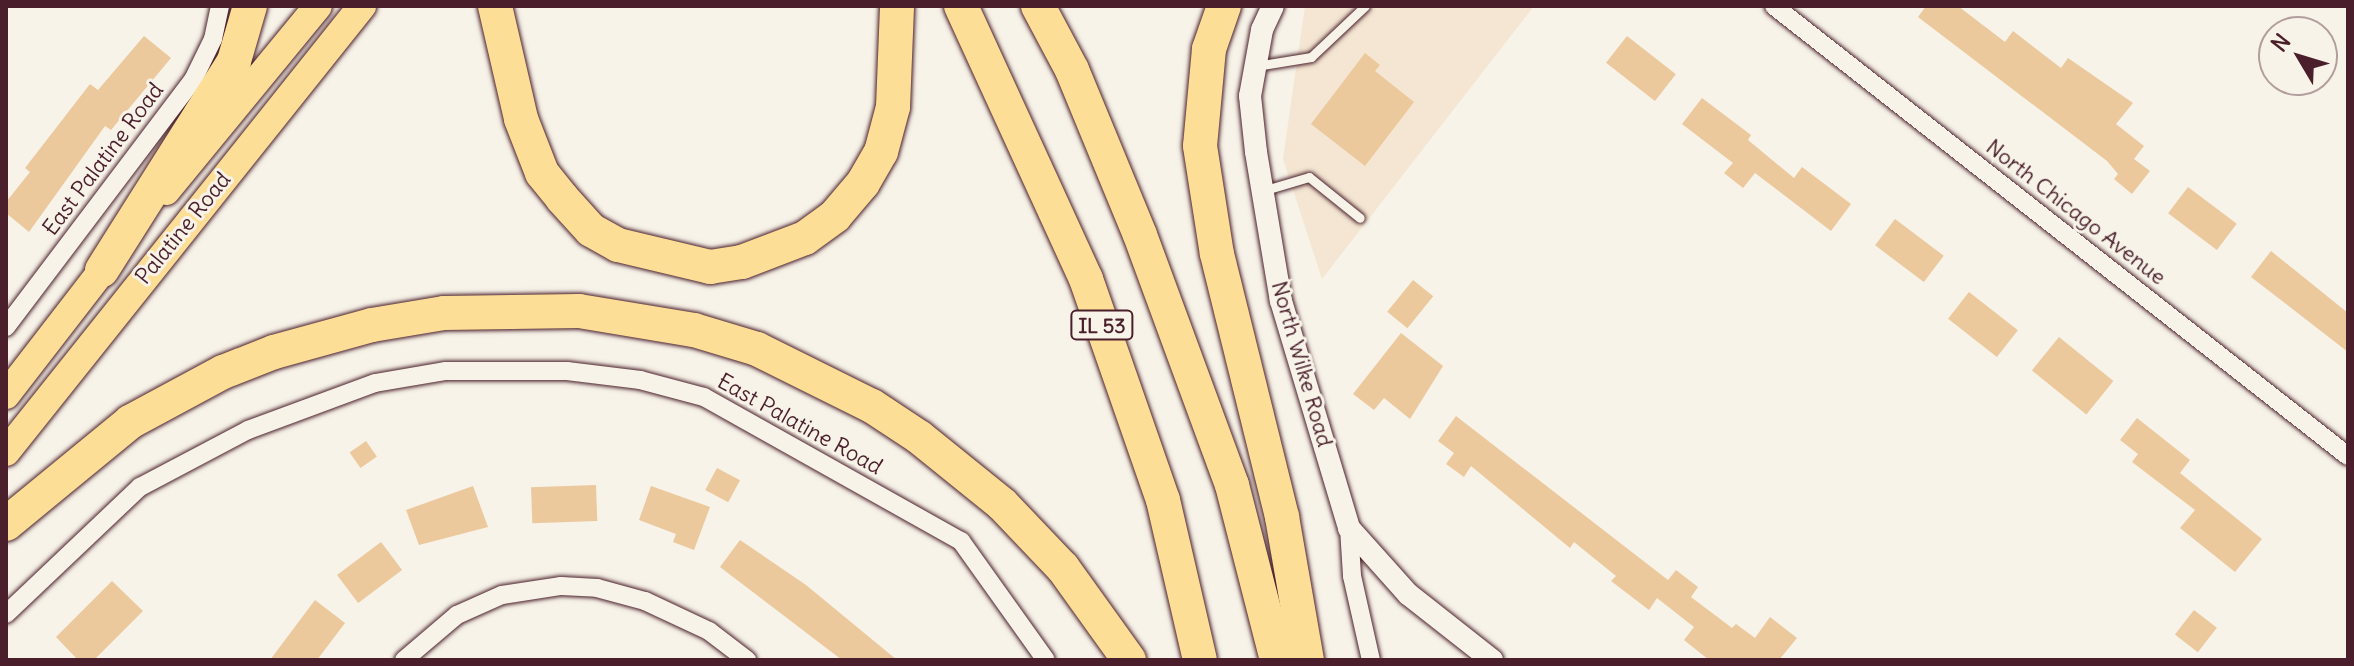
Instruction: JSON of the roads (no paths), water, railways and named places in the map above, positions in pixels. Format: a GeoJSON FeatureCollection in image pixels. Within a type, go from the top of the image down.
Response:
{"type":"FeatureCollection","features":[{"type":"Feature","properties":{"kind":"highway"},"geometry":{"type":"LineString","coordinates":[[495,6],[521,119],[542,173],[562,198],[591,230],[618,245],[710,267],[742,262],[805,238],[835,216],[863,183],[881,152],[893,107],[897,6]]}},
{"type":"Feature","properties":{"kind":"highway","name":"IL 53"},"geometry":{"type":"LineString","coordinates":[[961,6],[1086,279],[1163,500],[1200,660]]}},
{"type":"Feature","properties":{"kind":"highway","name":"IL 53"},"geometry":{"type":"LineString","coordinates":[[1038,6],[1072,70],[1117,180],[1232,485],[1277,660]]}},
{"type":"Feature","properties":{"kind":"highway"},"geometry":{"type":"LineString","coordinates":[[1224,6],[1209,49],[1200,146],[1217,254],[1282,517],[1307,660]]}},
{"type":"Feature","properties":{"kind":"highway"},"geometry":{"type":"LineString","coordinates":[[102,270],[234,61],[230,8]]}},
{"type":"Feature","properties":{"kind":"highway"},"geometry":{"type":"LineString","coordinates":[[6,524],[130,422],[223,372],[274,352],[372,325],[444,313],[579,311],[694,330],[757,349],[872,406],[919,437],[1002,504],[1063,568],[1129,660]]}},
{"type":"Feature","properties":{"kind":"main road","name":"Palatine Road"},"geometry":{"type":"LineString","coordinates":[[6,395],[102,270],[318,6]]}},
{"type":"Feature","properties":{"kind":"main road","name":"Palatine Road"},"geometry":{"type":"LineString","coordinates":[[6,452],[362,6]]}},
{"type":"Feature","properties":{"kind":"street","name":"North Wilke Road"},"geometry":{"type":"LineString","coordinates":[[1273,6],[1250,96],[1262,191],[1281,301],[1349,528],[1408,594],[1492,660]]}},
{"type":"Feature","properties":{"kind":"street","name":"North Chicago Avenue"},"geometry":{"type":"LineString","coordinates":[[1774,6],[2348,456]]}},
{"type":"Feature","properties":{"kind":"street","name":"East Palatine Road"},"geometry":{"type":"LineString","coordinates":[[6,327],[193,80],[230,8]]}},
{"type":"Feature","properties":{"kind":"street","name":"East Palatine Road"},"geometry":{"type":"LineString","coordinates":[[6,614],[140,487],[248,430],[375,383],[446,371],[567,371],[640,380],[704,397],[961,541],[1046,660]]}},
{"type":"Feature","properties":{"kind":"street"},"geometry":{"type":"LineString","coordinates":[[1349,528],[1352,576],[1371,660]]}},
{"type":"Feature","properties":{"kind":"street"},"geometry":{"type":"LineString","coordinates":[[404,660],[457,615],[502,595],[561,586],[597,588],[645,601],[709,631],[747,660]]}},
{"type":"Feature","properties":{"kind":"lane"},"geometry":{"type":"LineString","coordinates":[[1256,66],[1311,57],[1365,6]]}},
{"type":"Feature","properties":{"kind":"lane"},"geometry":{"type":"LineString","coordinates":[[1262,191],[1309,177],[1360,218]]}}]}
